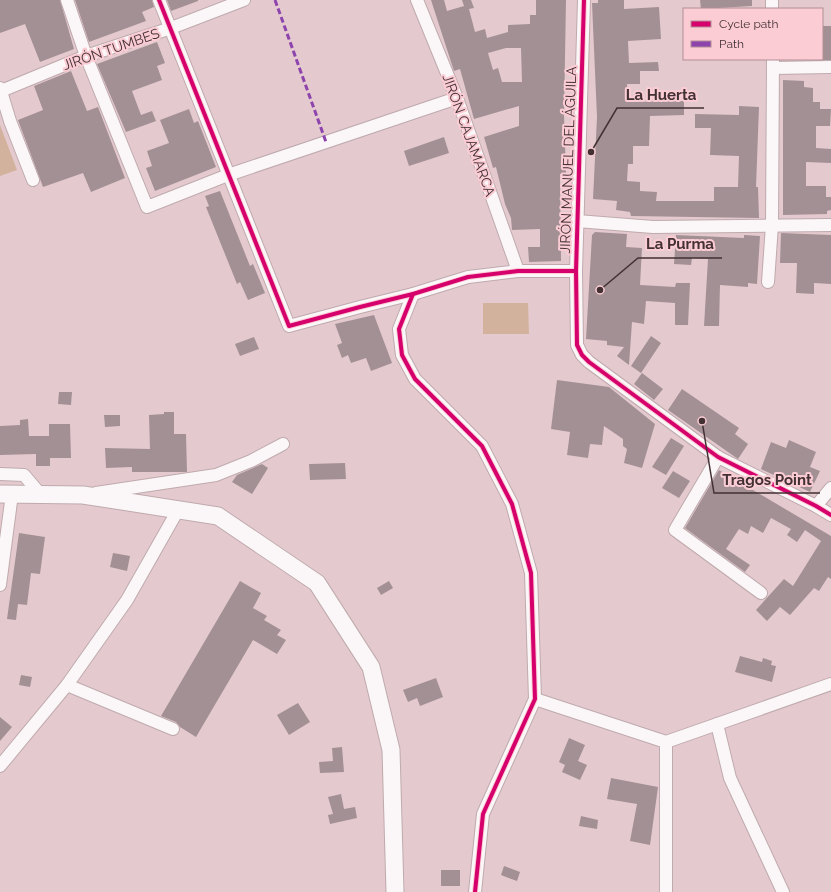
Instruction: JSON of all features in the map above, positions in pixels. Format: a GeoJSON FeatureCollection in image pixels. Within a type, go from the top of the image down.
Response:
{"type":"FeatureCollection","features":[{"type":"Feature","properties":{"kind":"highway"},"geometry":{"type":"LineString","coordinates":[[6,494],[83,496],[218,516],[316,583],[371,667],[391,750],[396,892]]}},
{"type":"Feature","properties":{"kind":"street"},"geometry":{"type":"LineString","coordinates":[[67,0],[86,56],[147,207],[226,169],[457,98]]}},
{"type":"Feature","properties":{"kind":"street"},"geometry":{"type":"LineString","coordinates":[[159,0],[289,326],[360,306],[413,294],[468,277],[518,270],[576,271]]}},
{"type":"Feature","properties":{"kind":"street","name":"JIRÓN TUMBES"},"geometry":{"type":"LineString","coordinates":[[0,90],[86,56],[170,28],[244,0]]}},
{"type":"Feature","properties":{"kind":"street","name":"JIRÓN CAJAMARCA"},"geometry":{"type":"LineString","coordinates":[[416,0],[457,98],[518,270]]}},
{"type":"Feature","properties":{"kind":"street","name":"JIRÓN MANUEL DEL ÁGUILA"},"geometry":{"type":"LineString","coordinates":[[584,0],[576,271],[577,345],[589,362],[718,457]]}},
{"type":"Feature","properties":{"kind":"street"},"geometry":{"type":"LineString","coordinates":[[768,282],[772,225],[773,63],[831,67]]}},
{"type":"Feature","properties":{"kind":"street"},"geometry":{"type":"LineString","coordinates":[[0,90],[10,121],[33,180]]}},
{"type":"Feature","properties":{"kind":"street"},"geometry":{"type":"LineString","coordinates":[[578,221],[654,227],[831,225]]}},
{"type":"Feature","properties":{"kind":"street"},"geometry":{"type":"LineString","coordinates":[[413,294],[399,329],[402,355],[415,379],[482,446],[512,504],[531,573],[535,699],[483,814],[475,892]]}},
{"type":"Feature","properties":{"kind":"street"},"geometry":{"type":"LineString","coordinates":[[83,496],[216,475],[251,462],[283,444]]}},
{"type":"Feature","properties":{"kind":"street"},"geometry":{"type":"LineString","coordinates":[[761,594],[675,530],[718,457],[831,515]]}},
{"type":"Feature","properties":{"kind":"street"},"geometry":{"type":"LineString","coordinates":[[0,474],[24,475],[41,495]]}},
{"type":"Feature","properties":{"kind":"street"},"geometry":{"type":"LineString","coordinates":[[816,506],[831,488]]}},
{"type":"Feature","properties":{"kind":"street"},"geometry":{"type":"LineString","coordinates":[[0,585],[6,494]]}},
{"type":"Feature","properties":{"kind":"street"},"geometry":{"type":"LineString","coordinates":[[0,766],[67,685],[127,600],[178,510]]}},
{"type":"Feature","properties":{"kind":"street"},"geometry":{"type":"LineString","coordinates":[[535,699],[666,742],[831,684]]}},
{"type":"Feature","properties":{"kind":"street"},"geometry":{"type":"LineString","coordinates":[[67,685],[173,729]]}},
{"type":"Feature","properties":{"kind":"street"},"geometry":{"type":"LineString","coordinates":[[716,724],[730,778],[783,892]]}},
{"type":"Feature","properties":{"kind":"street"},"geometry":{"type":"LineString","coordinates":[[666,742],[666,892]]}},
{"type":"Feature","properties":{"kind":"shaded area"},"geometry":{"type":"Polygon","coordinates":[[[0,125],[17,170],[0,176],[0,125]]]}},
{"type":"Feature","properties":{"kind":"shaded area"},"geometry":{"type":"Polygon","coordinates":[[[483,303],[528,303],[529,334],[483,334],[483,303]]]}},
{"type":"Feature","properties":{"kind":"building"},"geometry":{"type":"Polygon","coordinates":[[[0,0],[60,0],[74,49],[40,62],[25,24],[0,33],[0,0]]]}},
{"type":"Feature","properties":{"kind":"building"},"geometry":{"type":"Polygon","coordinates":[[[75,0],[152,0],[154,7],[142,12],[146,21],[89,42],[75,0]]]}},
{"type":"Feature","properties":{"kind":"building"},"geometry":{"type":"Polygon","coordinates":[[[167,0],[198,0],[198,1],[171,11],[167,0]]]}},
{"type":"Feature","properties":{"kind":"building"},"geometry":{"type":"Polygon","coordinates":[[[431,0],[444,0],[447,11],[464,6],[462,0],[471,0],[474,8],[469,9],[475,32],[485,29],[487,38],[508,32],[508,25],[530,24],[530,15],[536,15],[536,0],[566,0],[564,115],[566,174],[560,174],[561,261],[529,262],[528,247],[540,247],[540,229],[512,230],[511,218],[505,204],[496,167],[493,168],[484,137],[519,126],[519,106],[474,119],[460,69],[454,71],[431,0]],[[506,48],[488,53],[493,70],[498,68],[502,82],[522,82],[521,48],[506,48]]]}},
{"type":"Feature","properties":{"kind":"building"},"geometry":{"type":"Polygon","coordinates":[[[598,0],[624,0],[624,9],[659,7],[661,39],[628,41],[629,63],[658,62],[659,71],[640,71],[640,84],[627,84],[628,102],[684,101],[684,115],[650,116],[649,146],[633,146],[633,164],[628,164],[627,181],[640,182],[640,191],[657,192],[656,201],[714,201],[714,187],[738,187],[739,156],[710,155],[711,128],[695,128],[695,114],[739,115],[739,106],[759,107],[756,187],[758,187],[759,218],[631,216],[630,212],[616,210],[617,201],[593,199],[597,117],[592,3],[598,3],[598,0]]]}},
{"type":"Feature","properties":{"kind":"building"},"geometry":{"type":"Polygon","coordinates":[[[700,0],[752,0],[752,6],[701,8],[700,0]]]}},
{"type":"Feature","properties":{"kind":"building"},"geometry":{"type":"Polygon","coordinates":[[[823,26],[831,26],[831,60],[823,60],[823,26]]]}},
{"type":"Feature","properties":{"kind":"building"},"geometry":{"type":"Polygon","coordinates":[[[157,42],[165,63],[157,66],[162,80],[132,91],[141,115],[152,111],[156,121],[126,132],[97,64],[157,42]]]}},
{"type":"Feature","properties":{"kind":"building"},"geometry":{"type":"Polygon","coordinates":[[[71,71],[87,111],[98,107],[125,178],[91,192],[83,173],[43,187],[18,120],[43,110],[34,86],[71,71]]]}},
{"type":"Feature","properties":{"kind":"building"},"geometry":{"type":"Polygon","coordinates":[[[783,80],[804,81],[804,87],[813,88],[813,102],[820,102],[820,109],[831,109],[830,126],[816,126],[816,148],[831,149],[831,163],[806,162],[806,186],[826,186],[826,197],[831,197],[831,210],[827,211],[827,214],[783,215],[783,80]]]}},
{"type":"Feature","properties":{"kind":"building"},"geometry":{"type":"Polygon","coordinates":[[[189,109],[194,123],[198,121],[216,167],[155,191],[146,168],[152,166],[147,151],[169,143],[160,120],[189,109]]]}},
{"type":"Feature","properties":{"kind":"building"},"geometry":{"type":"Polygon","coordinates":[[[444,137],[449,153],[409,166],[404,151],[444,137]]]}},
{"type":"Feature","properties":{"kind":"building"},"geometry":{"type":"Polygon","coordinates":[[[220,191],[250,266],[253,264],[265,293],[248,300],[240,282],[237,284],[206,207],[209,206],[205,196],[220,191]]]}},
{"type":"Feature","properties":{"kind":"building"},"geometry":{"type":"Polygon","coordinates":[[[595,232],[627,234],[626,247],[642,248],[640,285],[675,287],[676,283],[690,283],[688,325],[675,325],[675,303],[646,301],[644,324],[632,322],[629,365],[617,356],[624,347],[607,345],[607,341],[586,339],[592,235],[595,232]]]}},
{"type":"Feature","properties":{"kind":"building"},"geometry":{"type":"Polygon","coordinates":[[[781,233],[831,235],[831,284],[814,283],[814,294],[796,293],[797,263],[780,263],[781,233]]]}},
{"type":"Feature","properties":{"kind":"building"},"geometry":{"type":"Polygon","coordinates":[[[676,235],[744,238],[744,235],[760,236],[757,284],[748,283],[748,287],[720,285],[719,326],[704,326],[708,259],[692,258],[691,265],[674,264],[676,235]]]}},
{"type":"Feature","properties":{"kind":"building"},"geometry":{"type":"Polygon","coordinates":[[[374,315],[392,363],[371,371],[366,358],[351,363],[348,355],[342,358],[337,345],[342,343],[335,324],[374,315]]]}},
{"type":"Feature","properties":{"kind":"building"},"geometry":{"type":"Polygon","coordinates":[[[651,336],[661,343],[641,373],[631,366],[651,336]]]}},
{"type":"Feature","properties":{"kind":"building"},"geometry":{"type":"Polygon","coordinates":[[[254,337],[259,349],[240,356],[235,344],[254,337]]]}},
{"type":"Feature","properties":{"kind":"building"},"geometry":{"type":"Polygon","coordinates":[[[642,373],[663,389],[654,400],[634,384],[642,373]]]}},
{"type":"Feature","properties":{"kind":"building"},"geometry":{"type":"Polygon","coordinates":[[[557,380],[609,387],[655,424],[642,468],[624,463],[627,449],[623,446],[623,439],[604,426],[602,445],[590,444],[588,458],[567,455],[570,432],[551,429],[557,380]]]}},
{"type":"Feature","properties":{"kind":"building"},"geometry":{"type":"Polygon","coordinates":[[[682,389],[739,428],[735,434],[748,444],[738,459],[668,410],[682,389]]]}},
{"type":"Feature","properties":{"kind":"building"},"geometry":{"type":"Polygon","coordinates":[[[59,392],[72,392],[71,405],[58,404],[59,392]]]}},
{"type":"Feature","properties":{"kind":"building"},"geometry":{"type":"Polygon","coordinates":[[[164,412],[174,412],[174,434],[186,434],[187,472],[132,472],[132,467],[106,468],[105,448],[150,449],[149,415],[164,414],[164,412]]]}},
{"type":"Feature","properties":{"kind":"building"},"geometry":{"type":"Polygon","coordinates":[[[104,415],[120,415],[120,426],[105,427],[104,415]]]}},
{"type":"Feature","properties":{"kind":"building"},"geometry":{"type":"Polygon","coordinates":[[[28,419],[29,436],[49,436],[49,424],[70,424],[71,458],[50,458],[50,466],[36,466],[36,454],[0,455],[0,426],[20,425],[20,420],[28,419]]]}},
{"type":"Feature","properties":{"kind":"building"},"geometry":{"type":"Polygon","coordinates":[[[671,438],[684,446],[666,475],[652,467],[671,438]]]}},
{"type":"Feature","properties":{"kind":"building"},"geometry":{"type":"Polygon","coordinates":[[[789,440],[816,452],[810,467],[820,471],[810,492],[761,469],[771,442],[786,448],[789,440]]]}},
{"type":"Feature","properties":{"kind":"building"},"geometry":{"type":"Polygon","coordinates":[[[345,463],[346,479],[310,480],[309,464],[345,463]]]}},
{"type":"Feature","properties":{"kind":"building"},"geometry":{"type":"Polygon","coordinates":[[[262,464],[268,468],[252,494],[232,482],[237,475],[262,464]]]}},
{"type":"Feature","properties":{"kind":"building"},"geometry":{"type":"Polygon","coordinates":[[[719,470],[831,536],[831,579],[828,577],[819,591],[814,588],[790,615],[780,607],[767,621],[756,610],[784,579],[793,586],[821,541],[805,530],[797,542],[787,535],[791,529],[771,518],[763,533],[751,526],[748,534],[739,529],[726,549],[750,565],[745,572],[685,528],[719,470]]]}},
{"type":"Feature","properties":{"kind":"building"},"geometry":{"type":"Polygon","coordinates":[[[673,471],[690,481],[679,498],[662,488],[673,471]]]}},
{"type":"Feature","properties":{"kind":"building"},"geometry":{"type":"Polygon","coordinates":[[[19,533],[45,537],[40,574],[31,573],[27,605],[18,604],[16,620],[7,619],[19,533]]]}},
{"type":"Feature","properties":{"kind":"building"},"geometry":{"type":"Polygon","coordinates":[[[113,553],[130,556],[127,571],[110,567],[113,553]]]}},
{"type":"Feature","properties":{"kind":"building"},"geometry":{"type":"Polygon","coordinates":[[[240,581],[261,593],[253,608],[267,616],[264,620],[281,630],[277,635],[286,640],[277,654],[253,640],[196,737],[180,727],[176,722],[161,716],[240,581]]]}},
{"type":"Feature","properties":{"kind":"building"},"geometry":{"type":"Polygon","coordinates":[[[389,581],[393,588],[381,595],[377,588],[389,581]]]}},
{"type":"Feature","properties":{"kind":"building"},"geometry":{"type":"Polygon","coordinates":[[[740,656],[762,662],[763,658],[772,661],[771,665],[776,666],[772,682],[735,672],[740,656]]]}},
{"type":"Feature","properties":{"kind":"building"},"geometry":{"type":"Polygon","coordinates":[[[21,675],[32,677],[30,687],[19,685],[21,675]]]}},
{"type":"Feature","properties":{"kind":"building"},"geometry":{"type":"Polygon","coordinates":[[[436,678],[443,697],[420,706],[417,698],[408,702],[403,690],[436,678]]]}},
{"type":"Feature","properties":{"kind":"building"},"geometry":{"type":"Polygon","coordinates":[[[298,703],[310,722],[289,735],[277,715],[298,703]]]}},
{"type":"Feature","properties":{"kind":"building"},"geometry":{"type":"Polygon","coordinates":[[[0,717],[12,727],[0,741],[0,717]]]}},
{"type":"Feature","properties":{"kind":"building"},"geometry":{"type":"Polygon","coordinates":[[[569,738],[585,745],[578,761],[587,765],[580,780],[562,772],[565,765],[559,762],[569,738]]]}},
{"type":"Feature","properties":{"kind":"building"},"geometry":{"type":"Polygon","coordinates":[[[342,747],[344,772],[320,773],[319,762],[333,761],[332,748],[342,747]]]}},
{"type":"Feature","properties":{"kind":"building"},"geometry":{"type":"Polygon","coordinates":[[[611,778],[658,787],[650,845],[630,841],[637,804],[607,799],[611,778]]]}},
{"type":"Feature","properties":{"kind":"building"},"geometry":{"type":"Polygon","coordinates":[[[341,794],[344,809],[355,807],[357,818],[330,824],[328,815],[333,814],[328,797],[341,794]]]}},
{"type":"Feature","properties":{"kind":"building"},"geometry":{"type":"Polygon","coordinates":[[[581,816],[598,820],[597,829],[579,826],[581,816]]]}},
{"type":"Feature","properties":{"kind":"building"},"geometry":{"type":"Polygon","coordinates":[[[504,866],[520,872],[517,881],[501,875],[504,866]]]}},
{"type":"Feature","properties":{"kind":"building"},"geometry":{"type":"Polygon","coordinates":[[[441,870],[460,870],[460,886],[441,886],[441,870]]]}},
{"type":"Feature","properties":{"kind":"marked path"},"geometry":{"type":"LineString","coordinates":[[275,0],[326,142]]}},
{"type":"Feature","properties":{"kind":"cycle path"},"geometry":{"type":"LineString","coordinates":[[159,0],[289,326],[413,294],[468,277],[518,271],[576,271]]}},
{"type":"Feature","properties":{"kind":"cycle path"},"geometry":{"type":"LineString","coordinates":[[584,0],[576,271],[577,345],[582,355],[589,362],[718,457],[831,515]]}},
{"type":"Feature","properties":{"kind":"cycle path"},"geometry":{"type":"LineString","coordinates":[[413,294],[399,329],[402,355],[415,379],[482,446],[512,504],[531,573],[535,699],[483,814],[475,892]]}},
{"type":"Feature","properties":{"kind":"place","name":"La Huerta"},"geometry":{"type":"Point","coordinates":[591,152]}},
{"type":"Feature","properties":{"kind":"place","name":"La Purma"},"geometry":{"type":"Point","coordinates":[600,290]}},
{"type":"Feature","properties":{"kind":"place","name":"Tragos Point"},"geometry":{"type":"Point","coordinates":[702,421]}}]}
